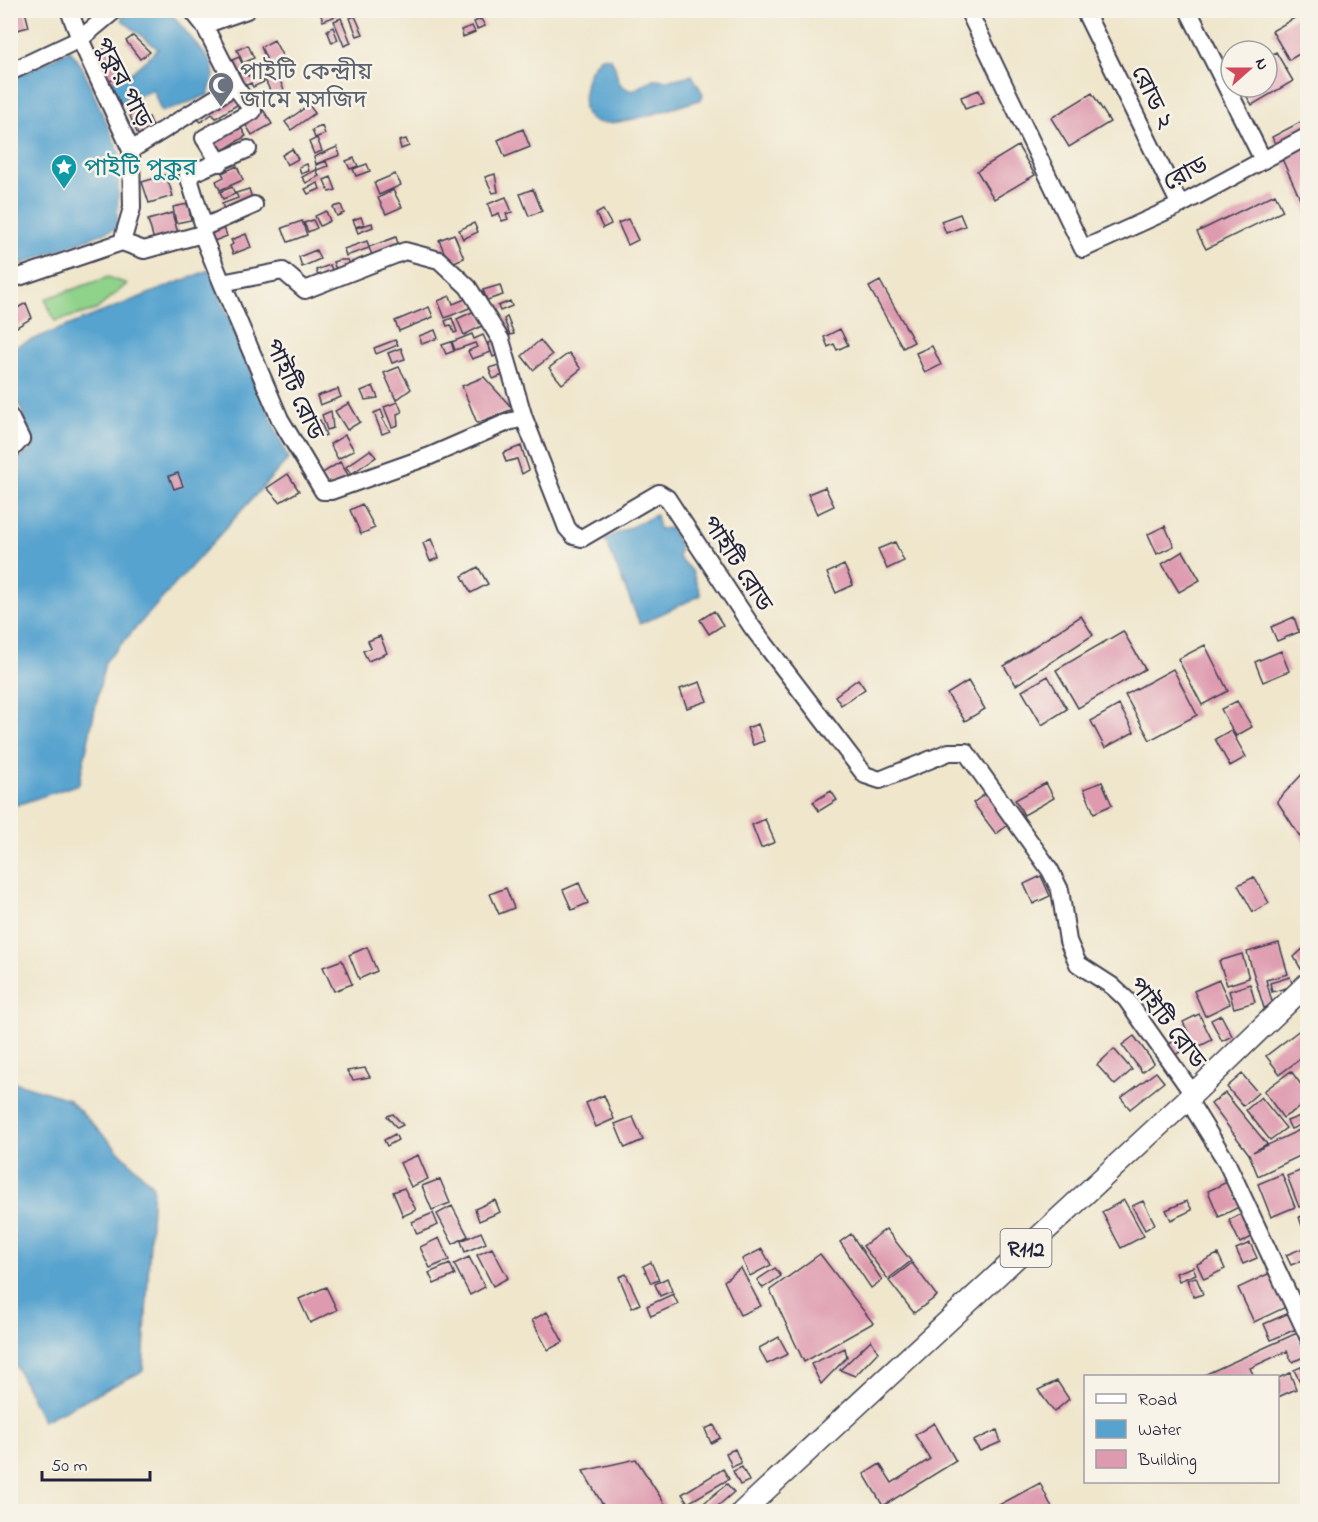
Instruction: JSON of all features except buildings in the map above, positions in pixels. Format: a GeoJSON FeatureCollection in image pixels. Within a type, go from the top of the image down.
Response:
{"type":"FeatureCollection","features":[{"type":"Feature","properties":{"kind":"main road","name":"R112"},"geometry":{"type":"LineString","coordinates":[[742,1512],[1190,1096],[1308,983]]}},
{"type":"Feature","properties":{"kind":"street"},"geometry":{"type":"LineString","coordinates":[[69,10],[80,39],[115,10]]}},
{"type":"Feature","properties":{"kind":"street"},"geometry":{"type":"LineString","coordinates":[[192,10],[204,25],[235,86],[253,111],[204,138],[220,163]]}},
{"type":"Feature","properties":{"kind":"street"},"geometry":{"type":"LineString","coordinates":[[204,25],[247,10]]}},
{"type":"Feature","properties":{"kind":"street","name":"রোড"},"geometry":{"type":"LineString","coordinates":[[968,10],[1083,249],[1180,205],[1262,158],[1308,136]]}},
{"type":"Feature","properties":{"kind":"street","name":"রোড ২"},"geometry":{"type":"LineString","coordinates":[[1084,10],[1180,205]]}},
{"type":"Feature","properties":{"kind":"street"},"geometry":{"type":"LineString","coordinates":[[1188,10],[1262,158]]}},
{"type":"Feature","properties":{"kind":"street","name":"পুকুর পাড়"},"geometry":{"type":"LineString","coordinates":[[10,72],[80,39],[131,150],[132,208],[122,242]]}},
{"type":"Feature","properties":{"kind":"street"},"geometry":{"type":"LineString","coordinates":[[131,150],[235,86]]}},
{"type":"Feature","properties":{"kind":"street"},"geometry":{"type":"LineString","coordinates":[[248,149],[188,175],[203,231],[222,283],[283,271],[305,290],[405,251],[439,260],[468,287],[501,340],[524,418]]}},
{"type":"Feature","properties":{"kind":"street"},"geometry":{"type":"LineString","coordinates":[[10,280],[122,242],[144,250],[203,231],[254,205]]}},
{"type":"Feature","properties":{"kind":"street","name":"পাইটি রোড"},"geometry":{"type":"LineString","coordinates":[[222,283],[280,419],[322,491],[331,491],[430,456],[508,422],[524,418],[567,528],[574,536],[582,538],[659,493],[667,498],[752,627],[865,775],[880,780],[949,752],[966,752],[1055,880],[1065,908],[1068,941],[1078,964],[1112,986],[1126,999],[1190,1096]]}},
{"type":"Feature","properties":{"kind":"street"},"geometry":{"type":"LineString","coordinates":[[10,417],[21,439],[10,451]]}},
{"type":"Feature","properties":{"kind":"street"},"geometry":{"type":"LineString","coordinates":[[1190,1096],[1226,1161],[1308,1336]]}},
{"type":"Feature","properties":{"kind":"green space"},"geometry":{"type":"Polygon","coordinates":[[[108,277],[127,284],[96,310],[55,321],[45,299],[108,277]]]}},
{"type":"Feature","properties":{"kind":"water"},"geometry":{"type":"Polygon","coordinates":[[[133,11],[169,11],[212,63],[214,76],[208,95],[161,111],[153,90],[112,107],[102,86],[131,73],[158,49],[122,20],[122,17],[133,11]]]}},
{"type":"Feature","properties":{"kind":"water","name":"পাইটি পুকুর"},"geometry":{"type":"Polygon","coordinates":[[[70,50],[82,67],[119,152],[117,228],[11,268],[11,80],[70,50]]]}},
{"type":"Feature","properties":{"kind":"water"},"geometry":{"type":"Polygon","coordinates":[[[601,57],[610,58],[618,80],[625,88],[632,91],[653,79],[670,80],[692,75],[703,94],[702,99],[662,112],[611,123],[590,119],[586,115],[584,106],[585,86],[590,70],[601,57]]]}},
{"type":"Feature","properties":{"kind":"water"},"geometry":{"type":"Polygon","coordinates":[[[209,270],[288,459],[105,662],[79,784],[11,807],[11,465],[35,446],[11,383],[11,348],[209,270]]]}},
{"type":"Feature","properties":{"kind":"water"},"geometry":{"type":"Polygon","coordinates":[[[656,515],[659,529],[671,528],[680,548],[678,557],[692,571],[701,595],[640,624],[605,539],[656,515]]]}},
{"type":"Feature","properties":{"kind":"water"},"geometry":{"type":"Polygon","coordinates":[[[11,1081],[68,1099],[153,1186],[143,1371],[43,1421],[11,1356],[11,1081]]]}},
{"type":"Feature","properties":{"kind":"place","name":"পাইটি কেন্দ্রীয় জামে মসজিদ"},"geometry":{"type":"Point","coordinates":[221,108]}},
{"type":"Feature","properties":{"kind":"place","name":"পাইটি পুকুর"},"geometry":{"type":"Point","coordinates":[64,190]}}]}
